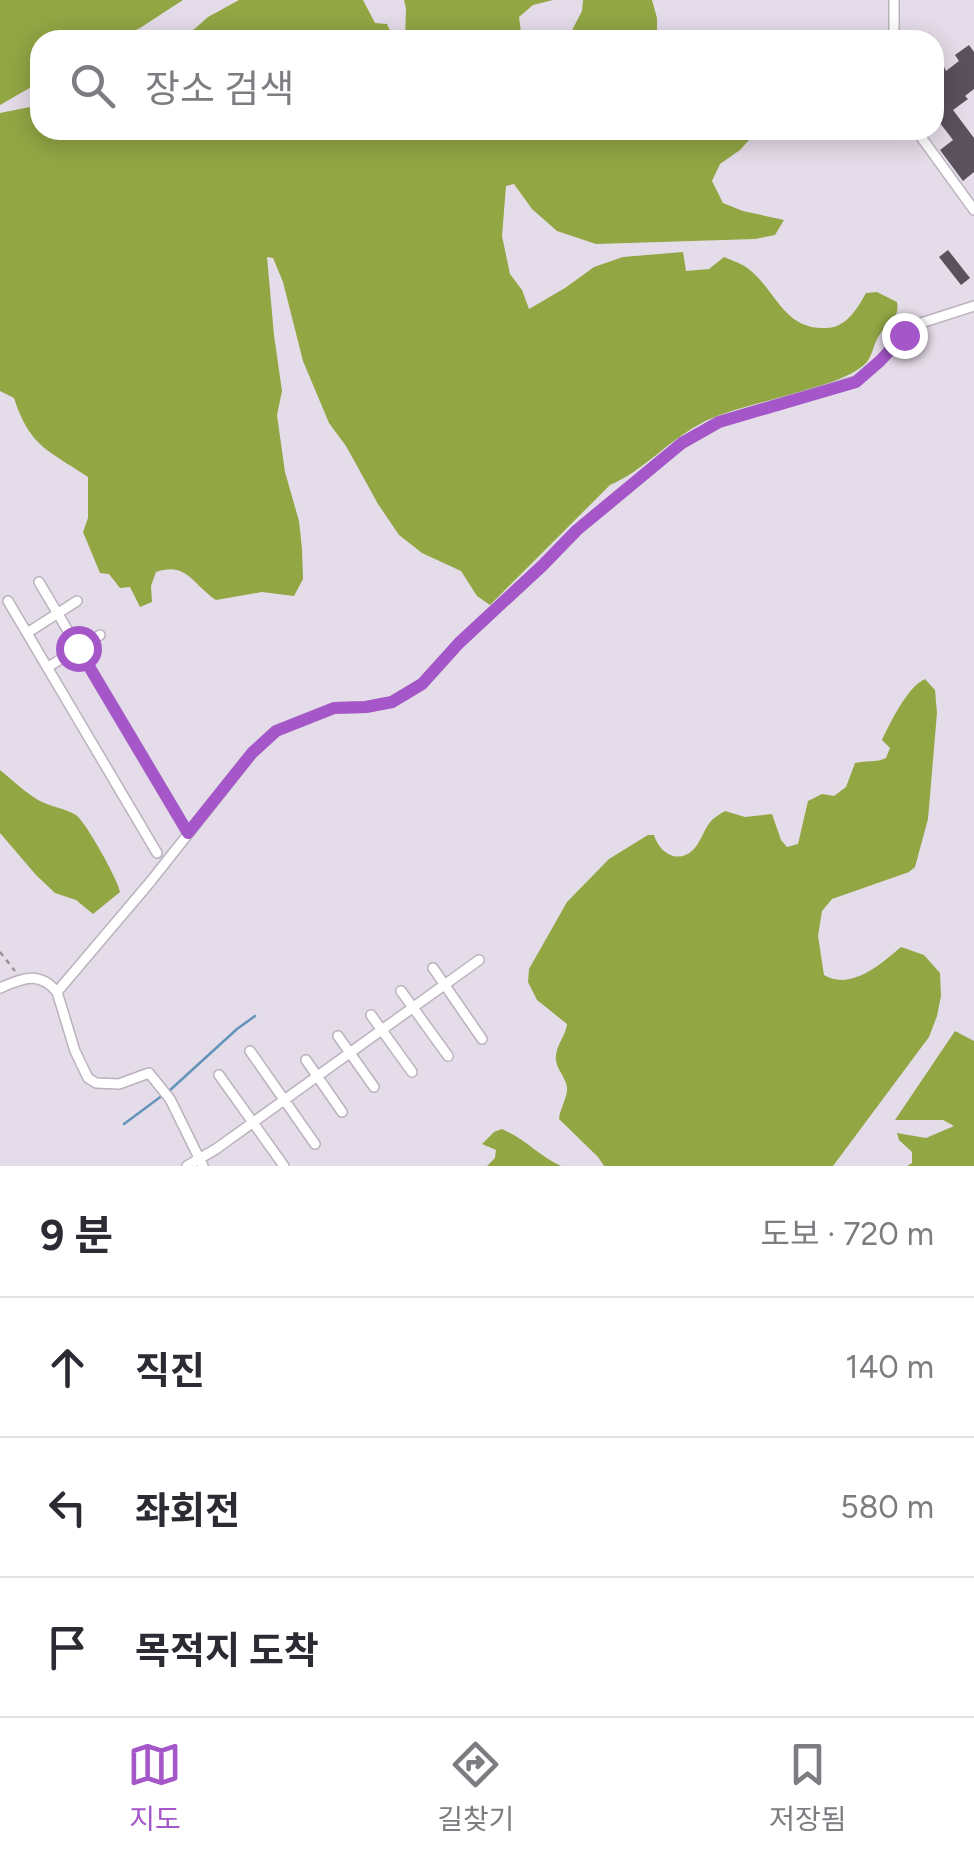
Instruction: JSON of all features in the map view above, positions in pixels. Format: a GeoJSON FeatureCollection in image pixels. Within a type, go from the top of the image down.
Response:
{"type":"FeatureCollection","features":[{"type":"Feature","properties":{"kind":"street"},"geometry":{"type":"LineString","coordinates":[[894,0],[894,30]]}},
{"type":"Feature","properties":{"kind":"street"},"geometry":{"type":"LineString","coordinates":[[923,140],[974,210]]}},
{"type":"Feature","properties":{"kind":"street"},"geometry":{"type":"LineString","coordinates":[[964,196],[974,189]]}},
{"type":"Feature","properties":{"kind":"street"},"geometry":{"type":"LineString","coordinates":[[57,992],[252,753],[276,731],[334,708],[392,702],[422,684],[459,643],[577,530],[682,443],[719,422],[856,382],[918,324],[974,306]]}},
{"type":"Feature","properties":{"kind":"street"},"geometry":{"type":"LineString","coordinates":[[39,582],[188,833]]}},
{"type":"Feature","properties":{"kind":"street"},"geometry":{"type":"LineString","coordinates":[[8,601],[156,853]]}},
{"type":"Feature","properties":{"kind":"street"},"geometry":{"type":"LineString","coordinates":[[27,633],[77,601]]}},
{"type":"Feature","properties":{"kind":"street"},"geometry":{"type":"LineString","coordinates":[[48,667],[100,634]]}},
{"type":"Feature","properties":{"kind":"street"},"geometry":{"type":"LineString","coordinates":[[187,1166],[202,1162],[479,960]]}},
{"type":"Feature","properties":{"kind":"street"},"geometry":{"type":"LineString","coordinates":[[433,968],[482,1039]]}},
{"type":"Feature","properties":{"kind":"street"},"geometry":{"type":"LineString","coordinates":[[0,988],[22,980],[46,980],[57,992],[74,1051],[88,1078],[96,1083],[119,1084],[149,1073],[170,1100],[202,1162]]}},
{"type":"Feature","properties":{"kind":"street"},"geometry":{"type":"LineString","coordinates":[[401,991],[448,1056]]}},
{"type":"Feature","properties":{"kind":"street"},"geometry":{"type":"LineString","coordinates":[[370,1015],[412,1072]]}},
{"type":"Feature","properties":{"kind":"street"},"geometry":{"type":"LineString","coordinates":[[338,1036],[374,1088]]}},
{"type":"Feature","properties":{"kind":"street"},"geometry":{"type":"LineString","coordinates":[[250,1051],[315,1144]]}},
{"type":"Feature","properties":{"kind":"street"},"geometry":{"type":"LineString","coordinates":[[306,1060],[342,1112]]}},
{"type":"Feature","properties":{"kind":"street"},"geometry":{"type":"LineString","coordinates":[[219,1074],[284,1166]]}},
{"type":"Feature","properties":{"kind":"path"},"geometry":{"type":"LineString","coordinates":[[0,952],[22,980]]}},
{"type":"Feature","properties":{"kind":"green space"},"geometry":{"type":"Polygon","coordinates":[[[0,0],[183,0],[136,30],[30,30],[30,88],[0,105],[0,0]]]}},
{"type":"Feature","properties":{"kind":"green space"},"geometry":{"type":"Polygon","coordinates":[[[239,0],[363,0],[375,23],[387,24],[390,30],[193,30],[239,0]]]}},
{"type":"Feature","properties":{"kind":"green space"},"geometry":{"type":"Polygon","coordinates":[[[404,0],[553,0],[533,5],[519,17],[521,30],[405,30],[404,0]]]}},
{"type":"Feature","properties":{"kind":"green space"},"geometry":{"type":"Polygon","coordinates":[[[583,0],[652,0],[657,30],[572,30],[583,0]]]}},
{"type":"Feature","properties":{"kind":"green space"},"geometry":{"type":"Polygon","coordinates":[[[30,107],[30,140],[749,140],[720,164],[712,181],[723,203],[784,220],[775,235],[596,244],[557,231],[532,209],[514,184],[506,186],[502,236],[510,274],[529,309],[594,267],[623,257],[683,252],[686,271],[709,269],[724,257],[744,266],[789,315],[811,327],[839,325],[855,311],[866,293],[877,292],[897,302],[897,312],[878,337],[867,362],[854,372],[717,416],[610,485],[490,605],[477,596],[461,571],[422,553],[399,535],[378,504],[329,423],[303,361],[283,282],[273,258],[267,257],[282,391],[277,415],[285,472],[299,521],[303,579],[294,596],[262,592],[216,600],[183,572],[167,569],[156,572],[151,586],[152,602],[140,607],[130,587],[120,588],[109,574],[100,573],[83,532],[88,518],[88,477],[42,446],[27,427],[14,398],[0,391],[0,113],[30,107]]]}},
{"type":"Feature","properties":{"kind":"green space"},"geometry":{"type":"Polygon","coordinates":[[[925,679],[935,690],[937,713],[928,819],[915,867],[832,899],[822,911],[818,936],[824,975],[834,979],[855,978],[901,947],[924,955],[940,973],[941,996],[929,1037],[833,1166],[604,1166],[559,1119],[567,1087],[556,1055],[567,1024],[537,1000],[528,982],[529,969],[567,902],[609,859],[648,835],[654,835],[669,854],[687,854],[696,847],[711,821],[725,811],[745,817],[772,814],[787,847],[798,844],[808,801],[822,794],[834,796],[846,787],[855,763],[886,758],[890,748],[882,740],[885,733],[906,697],[925,679]]]}},
{"type":"Feature","properties":{"kind":"green space"},"geometry":{"type":"Polygon","coordinates":[[[0,770],[38,800],[76,815],[87,828],[120,892],[93,914],[76,900],[55,893],[0,833],[0,770]]]}},
{"type":"Feature","properties":{"kind":"green space"},"geometry":{"type":"Polygon","coordinates":[[[955,1031],[974,1041],[974,1166],[907,1166],[912,1163],[912,1152],[897,1133],[926,1138],[954,1126],[943,1120],[895,1120],[955,1031]]]}},
{"type":"Feature","properties":{"kind":"green space"},"geometry":{"type":"Polygon","coordinates":[[[502,1129],[561,1166],[487,1166],[495,1158],[496,1150],[482,1144],[502,1129]]]}},
{"type":"Feature","properties":{"kind":"building"},"geometry":{"type":"Polygon","coordinates":[[[969,45],[974,52],[974,89],[953,110],[974,138],[974,172],[963,181],[940,150],[953,140],[944,128],[944,67],[946,71],[959,61],[955,55],[969,45]]]}},
{"type":"Feature","properties":{"kind":"building"},"geometry":{"type":"Polygon","coordinates":[[[948,250],[970,278],[961,285],[939,257],[948,250]]]}},
{"type":"Feature","properties":{"kind":"waterway"},"geometry":{"type":"LineString","coordinates":[[169,1091],[255,1016]]}},
{"type":"Feature","properties":{"kind":"waterway"},"geometry":{"type":"LineString","coordinates":[[124,1124],[163,1095]]}},
{"type":"Feature","properties":{"kind":"route"},"geometry":{"type":"LineString","coordinates":[[78,648],[188,833],[252,753],[276,731],[334,708],[392,702],[422,684],[459,643],[577,530],[682,443],[719,422],[856,382],[904,335]]}}]}
